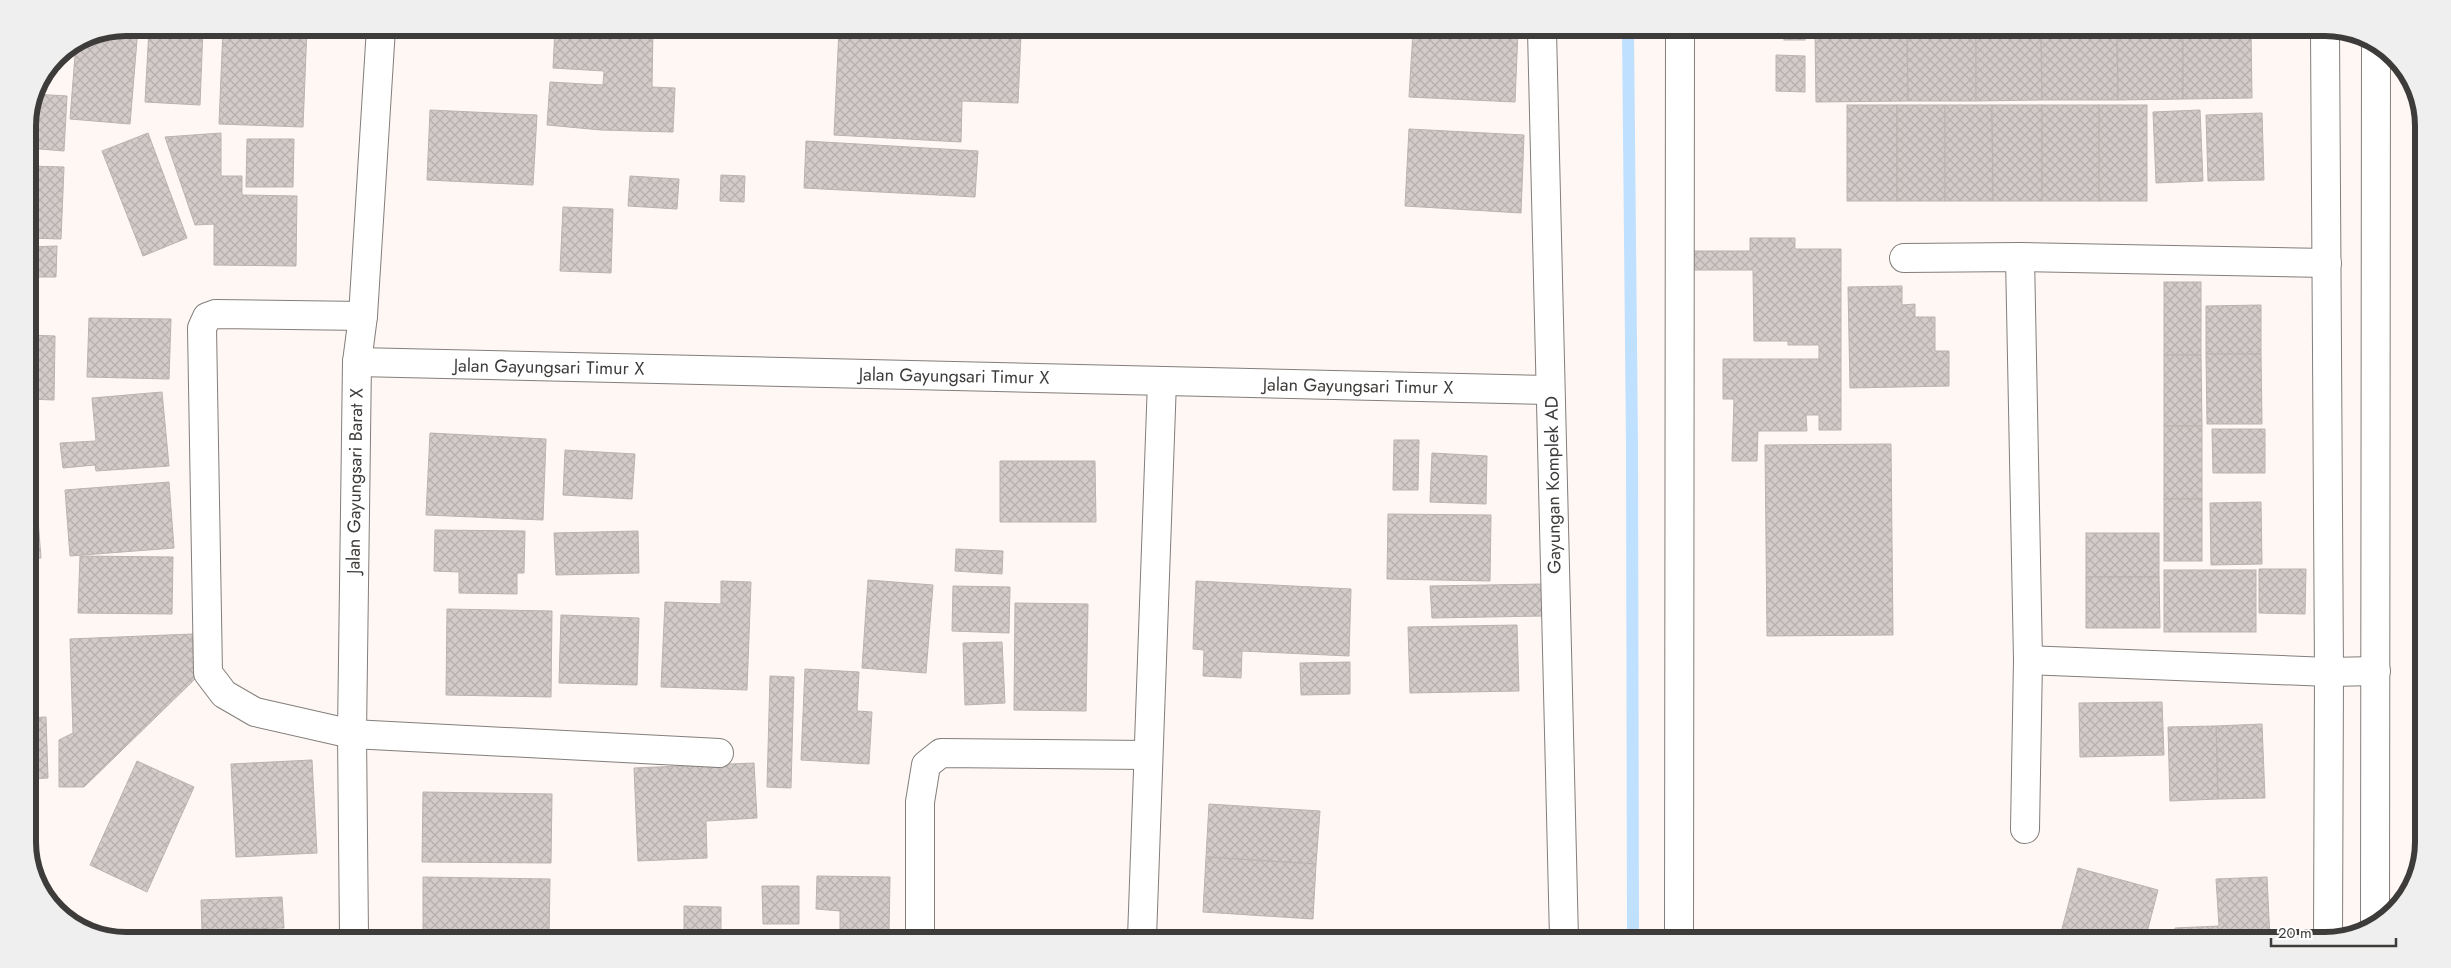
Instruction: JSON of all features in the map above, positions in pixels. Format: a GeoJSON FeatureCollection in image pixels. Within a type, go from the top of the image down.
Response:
{"type":"FeatureCollection","features":[{"type":"Feature","properties":{"kind":"street","name":"Jalan Gayungsari Barat X"},"geometry":{"type":"LineString","coordinates":[[354,932],[352,734],[357,362],[362,316],[381,36]]}},
{"type":"Feature","properties":{"kind":"street","name":"Gayungan Komplek AD"},"geometry":{"type":"LineString","coordinates":[[1542,36],[1564,932]]}},
{"type":"Feature","properties":{"kind":"street"},"geometry":{"type":"LineString","coordinates":[[1679,928],[1680,36]]}},
{"type":"Feature","properties":{"kind":"street"},"geometry":{"type":"LineString","coordinates":[[2325,36],[2328,263],[2328,932]]}},
{"type":"Feature","properties":{"kind":"street"},"geometry":{"type":"LineString","coordinates":[[2375,917],[2376,52]]}},
{"type":"Feature","properties":{"kind":"street"},"geometry":{"type":"LineString","coordinates":[[1904,258],[2020,257],[2328,263]]}},
{"type":"Feature","properties":{"kind":"street"},"geometry":{"type":"LineString","coordinates":[[2020,257],[2028,660],[2025,828]]}},
{"type":"Feature","properties":{"kind":"street"},"geometry":{"type":"LineString","coordinates":[[362,316],[215,314],[207,317],[202,328],[208,673],[224,694],[255,712],[352,734],[718,753]]}},
{"type":"Feature","properties":{"kind":"street","name":"Jalan Gayungsari Timur X"},"geometry":{"type":"LineString","coordinates":[[357,362],[1550,390]]}},
{"type":"Feature","properties":{"kind":"street"},"geometry":{"type":"LineString","coordinates":[[1142,932],[1162,381]]}},
{"type":"Feature","properties":{"kind":"street"},"geometry":{"type":"LineString","coordinates":[[2028,660],[2329,672],[2376,671]]}},
{"type":"Feature","properties":{"kind":"street"},"geometry":{"type":"LineString","coordinates":[[920,932],[920,802],[926,765],[941,753],[1148,755]]}},
{"type":"Feature","properties":{"kind":"building"},"geometry":{"type":"Polygon","coordinates":[[[120,36],[137,36],[130,124],[70,119],[75,52],[86,45],[103,39],[120,36]]]}},
{"type":"Feature","properties":{"kind":"building"},"geometry":{"type":"Polygon","coordinates":[[[149,36],[203,36],[200,105],[145,102],[149,36]]]}},
{"type":"Feature","properties":{"kind":"building"},"geometry":{"type":"Polygon","coordinates":[[[223,36],[307,36],[303,127],[219,124],[223,36]]]}},
{"type":"Feature","properties":{"kind":"building"},"geometry":{"type":"Polygon","coordinates":[[[555,36],[653,36],[652,87],[675,88],[673,132],[601,130],[547,125],[550,82],[603,85],[604,71],[553,68],[555,36]]]}},
{"type":"Feature","properties":{"kind":"building"},"geometry":{"type":"Polygon","coordinates":[[[839,36],[1021,36],[1018,103],[962,101],[961,142],[834,135],[839,36]]]}},
{"type":"Feature","properties":{"kind":"building"},"geometry":{"type":"Polygon","coordinates":[[[1413,36],[1518,36],[1515,102],[1409,97],[1413,36]]]}},
{"type":"Feature","properties":{"kind":"building"},"geometry":{"type":"Polygon","coordinates":[[[1784,36],[1805,36],[1805,40],[1784,40],[1784,36]]]}},
{"type":"Feature","properties":{"kind":"building"},"geometry":{"type":"Polygon","coordinates":[[[1815,36],[1907,36],[1908,101],[1816,102],[1815,36]]]}},
{"type":"Feature","properties":{"kind":"building"},"geometry":{"type":"Polygon","coordinates":[[[1907,36],[1976,36],[1976,101],[1908,101],[1907,36]]]}},
{"type":"Feature","properties":{"kind":"building"},"geometry":{"type":"Polygon","coordinates":[[[1976,36],[2041,36],[2042,100],[1976,101],[1976,36]]]}},
{"type":"Feature","properties":{"kind":"building"},"geometry":{"type":"Polygon","coordinates":[[[2041,36],[2117,36],[2118,100],[2042,100],[2041,36]]]}},
{"type":"Feature","properties":{"kind":"building"},"geometry":{"type":"Polygon","coordinates":[[[2117,36],[2183,36],[2183,99],[2118,100],[2117,36]]]}},
{"type":"Feature","properties":{"kind":"building"},"geometry":{"type":"Polygon","coordinates":[[[2183,36],[2251,36],[2252,98],[2183,99],[2183,36]]]}},
{"type":"Feature","properties":{"kind":"building"},"geometry":{"type":"Polygon","coordinates":[[[1776,55],[1805,56],[1805,92],[1776,91],[1776,55]]]}},
{"type":"Feature","properties":{"kind":"building"},"geometry":{"type":"Polygon","coordinates":[[[42,94],[67,96],[64,151],[36,149],[36,120],[42,94]]]}},
{"type":"Feature","properties":{"kind":"building"},"geometry":{"type":"Polygon","coordinates":[[[1847,105],[1897,105],[1897,201],[1847,201],[1847,105]]]}},
{"type":"Feature","properties":{"kind":"building"},"geometry":{"type":"Polygon","coordinates":[[[1897,105],[1945,105],[1945,201],[1897,201],[1897,105]]]}},
{"type":"Feature","properties":{"kind":"building"},"geometry":{"type":"Polygon","coordinates":[[[1945,105],[1992,105],[1993,201],[1945,201],[1945,105]]]}},
{"type":"Feature","properties":{"kind":"building"},"geometry":{"type":"Polygon","coordinates":[[[1992,105],[2042,105],[2042,201],[1993,201],[1992,105]]]}},
{"type":"Feature","properties":{"kind":"building"},"geometry":{"type":"Polygon","coordinates":[[[2042,105],[2099,105],[2099,201],[2042,201],[2042,105]]]}},
{"type":"Feature","properties":{"kind":"building"},"geometry":{"type":"Polygon","coordinates":[[[2099,105],[2147,105],[2147,201],[2099,201],[2099,105]]]}},
{"type":"Feature","properties":{"kind":"building"},"geometry":{"type":"Polygon","coordinates":[[[430,110],[537,115],[533,185],[427,180],[430,110]]]}},
{"type":"Feature","properties":{"kind":"building"},"geometry":{"type":"Polygon","coordinates":[[[2200,110],[2203,181],[2156,183],[2153,112],[2200,110]]]}},
{"type":"Feature","properties":{"kind":"building"},"geometry":{"type":"Polygon","coordinates":[[[2262,113],[2264,180],[2208,181],[2206,115],[2262,113]]]}},
{"type":"Feature","properties":{"kind":"building"},"geometry":{"type":"Polygon","coordinates":[[[1409,129],[1524,135],[1521,213],[1405,206],[1409,129]]]}},
{"type":"Feature","properties":{"kind":"building"},"geometry":{"type":"Polygon","coordinates":[[[148,133],[187,238],[143,256],[102,151],[148,133]]]}},
{"type":"Feature","properties":{"kind":"building"},"geometry":{"type":"Polygon","coordinates":[[[221,133],[221,176],[242,176],[242,195],[297,196],[296,266],[214,265],[214,224],[195,225],[165,137],[221,133]]]}},
{"type":"Feature","properties":{"kind":"building"},"geometry":{"type":"Polygon","coordinates":[[[247,139],[294,139],[293,187],[246,187],[247,139]]]}},
{"type":"Feature","properties":{"kind":"building"},"geometry":{"type":"Polygon","coordinates":[[[806,141],[978,151],[975,197],[804,188],[806,141]]]}},
{"type":"Feature","properties":{"kind":"building"},"geometry":{"type":"Polygon","coordinates":[[[36,166],[64,167],[61,239],[36,238],[36,166]]]}},
{"type":"Feature","properties":{"kind":"building"},"geometry":{"type":"Polygon","coordinates":[[[721,175],[745,176],[744,202],[720,201],[721,175]]]}},
{"type":"Feature","properties":{"kind":"building"},"geometry":{"type":"Polygon","coordinates":[[[630,176],[679,179],[677,209],[628,206],[630,176]]]}},
{"type":"Feature","properties":{"kind":"building"},"geometry":{"type":"Polygon","coordinates":[[[563,207],[613,209],[611,273],[560,271],[563,207]]]}},
{"type":"Feature","properties":{"kind":"building"},"geometry":{"type":"Polygon","coordinates":[[[1750,238],[1795,238],[1795,249],[1841,249],[1841,430],[1819,430],[1819,415],[1806,415],[1807,431],[1758,431],[1757,461],[1732,461],[1734,399],[1723,399],[1723,359],[1819,359],[1819,345],[1788,345],[1788,341],[1754,341],[1753,270],[1693,270],[1692,251],[1750,251],[1750,238]]]}},
{"type":"Feature","properties":{"kind":"building"},"geometry":{"type":"Polygon","coordinates":[[[57,246],[56,277],[36,277],[36,247],[57,246]]]}},
{"type":"Feature","properties":{"kind":"building"},"geometry":{"type":"Polygon","coordinates":[[[2164,282],[2201,282],[2201,355],[2164,355],[2164,282]]]}},
{"type":"Feature","properties":{"kind":"building"},"geometry":{"type":"Polygon","coordinates":[[[1902,286],[1902,305],[1915,304],[1915,317],[1935,317],[1935,351],[1949,351],[1949,386],[1850,388],[1848,287],[1902,286]]]}},
{"type":"Feature","properties":{"kind":"building"},"geometry":{"type":"Polygon","coordinates":[[[2261,305],[2261,354],[2206,354],[2206,306],[2261,305]]]}},
{"type":"Feature","properties":{"kind":"building"},"geometry":{"type":"Polygon","coordinates":[[[89,318],[171,319],[169,379],[87,377],[89,318]]]}},
{"type":"Feature","properties":{"kind":"building"},"geometry":{"type":"Polygon","coordinates":[[[36,335],[55,336],[54,400],[36,399],[36,335]]]}},
{"type":"Feature","properties":{"kind":"building"},"geometry":{"type":"Polygon","coordinates":[[[2206,354],[2261,354],[2262,424],[2207,424],[2206,354]]]}},
{"type":"Feature","properties":{"kind":"building"},"geometry":{"type":"Polygon","coordinates":[[[2164,355],[2201,355],[2202,426],[2164,426],[2164,355]]]}},
{"type":"Feature","properties":{"kind":"building"},"geometry":{"type":"Polygon","coordinates":[[[162,392],[169,466],[96,471],[95,465],[63,468],[60,443],[96,441],[92,398],[162,392]]]}},
{"type":"Feature","properties":{"kind":"building"},"geometry":{"type":"Polygon","coordinates":[[[2164,426],[2202,426],[2202,499],[2164,499],[2164,426]]]}},
{"type":"Feature","properties":{"kind":"building"},"geometry":{"type":"Polygon","coordinates":[[[2212,429],[2265,429],[2265,473],[2213,473],[2212,429]]]}},
{"type":"Feature","properties":{"kind":"building"},"geometry":{"type":"Polygon","coordinates":[[[430,433],[546,439],[543,520],[426,515],[430,433]]]}},
{"type":"Feature","properties":{"kind":"building"},"geometry":{"type":"Polygon","coordinates":[[[1394,440],[1419,440],[1418,490],[1393,490],[1394,440]]]}},
{"type":"Feature","properties":{"kind":"building"},"geometry":{"type":"Polygon","coordinates":[[[1891,444],[1893,635],[1767,636],[1765,445],[1891,444]]]}},
{"type":"Feature","properties":{"kind":"building"},"geometry":{"type":"Polygon","coordinates":[[[565,450],[635,454],[632,499],[563,495],[565,450]]]}},
{"type":"Feature","properties":{"kind":"building"},"geometry":{"type":"Polygon","coordinates":[[[1432,453],[1487,456],[1486,504],[1430,502],[1432,453]]]}},
{"type":"Feature","properties":{"kind":"building"},"geometry":{"type":"Polygon","coordinates":[[[1000,461],[1095,461],[1096,522],[1000,522],[1000,461]]]}},
{"type":"Feature","properties":{"kind":"building"},"geometry":{"type":"Polygon","coordinates":[[[169,482],[174,548],[70,556],[65,490],[169,482]]]}},
{"type":"Feature","properties":{"kind":"building"},"geometry":{"type":"Polygon","coordinates":[[[36,494],[41,558],[36,558],[36,494]]]}},
{"type":"Feature","properties":{"kind":"building"},"geometry":{"type":"Polygon","coordinates":[[[2164,499],[2202,499],[2202,561],[2164,561],[2164,499]]]}},
{"type":"Feature","properties":{"kind":"building"},"geometry":{"type":"Polygon","coordinates":[[[2261,502],[2262,564],[2211,565],[2210,503],[2261,502]]]}},
{"type":"Feature","properties":{"kind":"building"},"geometry":{"type":"Polygon","coordinates":[[[1388,514],[1491,515],[1490,581],[1387,579],[1388,514]]]}},
{"type":"Feature","properties":{"kind":"building"},"geometry":{"type":"Polygon","coordinates":[[[435,530],[525,531],[524,573],[517,573],[517,594],[459,593],[459,572],[434,571],[435,530]]]}},
{"type":"Feature","properties":{"kind":"building"},"geometry":{"type":"Polygon","coordinates":[[[638,531],[639,573],[556,575],[554,533],[638,531]]]}},
{"type":"Feature","properties":{"kind":"building"},"geometry":{"type":"Polygon","coordinates":[[[2086,533],[2159,533],[2159,577],[2086,577],[2086,533]]]}},
{"type":"Feature","properties":{"kind":"building"},"geometry":{"type":"Polygon","coordinates":[[[956,549],[1003,551],[1002,574],[955,571],[956,549]]]}},
{"type":"Feature","properties":{"kind":"building"},"geometry":{"type":"Polygon","coordinates":[[[80,556],[173,557],[172,614],[78,613],[80,556]]]}},
{"type":"Feature","properties":{"kind":"building"},"geometry":{"type":"Polygon","coordinates":[[[2259,569],[2306,569],[2305,614],[2259,613],[2259,569]]]}},
{"type":"Feature","properties":{"kind":"building"},"geometry":{"type":"Polygon","coordinates":[[[2164,570],[2256,570],[2256,632],[2164,632],[2164,570]]]}},
{"type":"Feature","properties":{"kind":"building"},"geometry":{"type":"Polygon","coordinates":[[[2086,577],[2159,577],[2160,628],[2086,628],[2086,577]]]}},
{"type":"Feature","properties":{"kind":"building"},"geometry":{"type":"Polygon","coordinates":[[[868,580],[933,585],[926,673],[862,668],[868,580]]]}},
{"type":"Feature","properties":{"kind":"building"},"geometry":{"type":"Polygon","coordinates":[[[721,581],[751,582],[747,690],[661,687],[665,602],[721,604],[721,581]]]}},
{"type":"Feature","properties":{"kind":"building"},"geometry":{"type":"Polygon","coordinates":[[[1196,581],[1351,589],[1349,656],[1242,651],[1241,678],[1203,676],[1204,650],[1193,649],[1196,581]]]}},
{"type":"Feature","properties":{"kind":"building"},"geometry":{"type":"Polygon","coordinates":[[[1543,584],[1544,616],[1432,618],[1430,586],[1543,584]]]}},
{"type":"Feature","properties":{"kind":"building"},"geometry":{"type":"Polygon","coordinates":[[[953,586],[1010,587],[1009,633],[952,631],[953,586]]]}},
{"type":"Feature","properties":{"kind":"building"},"geometry":{"type":"Polygon","coordinates":[[[1015,603],[1088,604],[1086,711],[1014,710],[1015,603]]]}},
{"type":"Feature","properties":{"kind":"building"},"geometry":{"type":"Polygon","coordinates":[[[447,609],[552,611],[551,697],[446,695],[447,609]]]}},
{"type":"Feature","properties":{"kind":"building"},"geometry":{"type":"Polygon","coordinates":[[[561,615],[639,618],[637,685],[559,683],[561,615]]]}},
{"type":"Feature","properties":{"kind":"building"},"geometry":{"type":"Polygon","coordinates":[[[1517,625],[1519,691],[1410,693],[1408,627],[1517,625]]]}},
{"type":"Feature","properties":{"kind":"building"},"geometry":{"type":"Polygon","coordinates":[[[192,634],[195,679],[84,787],[59,787],[59,740],[73,733],[70,639],[192,634]]]}},
{"type":"Feature","properties":{"kind":"building"},"geometry":{"type":"Polygon","coordinates":[[[1002,642],[1005,703],[965,705],[963,643],[1002,642]]]}},
{"type":"Feature","properties":{"kind":"building"},"geometry":{"type":"Polygon","coordinates":[[[1350,662],[1350,694],[1301,695],[1300,663],[1350,662]]]}},
{"type":"Feature","properties":{"kind":"building"},"geometry":{"type":"Polygon","coordinates":[[[805,669],[859,672],[857,711],[872,712],[869,764],[801,760],[805,669]]]}},
{"type":"Feature","properties":{"kind":"building"},"geometry":{"type":"Polygon","coordinates":[[[770,676],[794,677],[791,788],[767,787],[770,676]]]}},
{"type":"Feature","properties":{"kind":"building"},"geometry":{"type":"Polygon","coordinates":[[[2162,702],[2164,755],[2080,757],[2079,703],[2162,702]]]}},
{"type":"Feature","properties":{"kind":"building"},"geometry":{"type":"Polygon","coordinates":[[[46,717],[48,778],[36,779],[36,718],[46,717]]]}},
{"type":"Feature","properties":{"kind":"building"},"geometry":{"type":"Polygon","coordinates":[[[2262,724],[2265,798],[2218,799],[2216,726],[2262,724]]]}},
{"type":"Feature","properties":{"kind":"building"},"geometry":{"type":"Polygon","coordinates":[[[2216,726],[2218,799],[2170,801],[2168,727],[2216,726]]]}},
{"type":"Feature","properties":{"kind":"building"},"geometry":{"type":"Polygon","coordinates":[[[312,760],[317,853],[236,857],[231,764],[312,760]]]}},
{"type":"Feature","properties":{"kind":"building"},"geometry":{"type":"Polygon","coordinates":[[[137,761],[194,787],[147,892],[90,865],[137,761]]]}},
{"type":"Feature","properties":{"kind":"building"},"geometry":{"type":"Polygon","coordinates":[[[754,763],[757,818],[706,821],[707,858],[638,861],[634,768],[754,763]]]}},
{"type":"Feature","properties":{"kind":"building"},"geometry":{"type":"Polygon","coordinates":[[[423,792],[552,794],[551,863],[422,862],[423,792]]]}},
{"type":"Feature","properties":{"kind":"building"},"geometry":{"type":"Polygon","coordinates":[[[1209,804],[1320,811],[1316,864],[1206,857],[1209,804]]]}},
{"type":"Feature","properties":{"kind":"building"},"geometry":{"type":"Polygon","coordinates":[[[1206,857],[1316,864],[1313,919],[1203,912],[1206,857]]]}},
{"type":"Feature","properties":{"kind":"building"},"geometry":{"type":"Polygon","coordinates":[[[2078,868],[2158,890],[2147,932],[2061,932],[2078,868]]]}},
{"type":"Feature","properties":{"kind":"building"},"geometry":{"type":"Polygon","coordinates":[[[817,876],[890,877],[889,932],[840,931],[840,911],[816,909],[817,876]]]}},
{"type":"Feature","properties":{"kind":"building"},"geometry":{"type":"Polygon","coordinates":[[[423,877],[550,879],[549,932],[423,932],[423,877]]]}},
{"type":"Feature","properties":{"kind":"building"},"geometry":{"type":"Polygon","coordinates":[[[2267,877],[2270,932],[2175,932],[2175,928],[2219,926],[2216,879],[2267,877]]]}},
{"type":"Feature","properties":{"kind":"building"},"geometry":{"type":"Polygon","coordinates":[[[762,886],[799,886],[799,924],[763,924],[762,886]]]}},
{"type":"Feature","properties":{"kind":"building"},"geometry":{"type":"Polygon","coordinates":[[[282,897],[284,928],[202,930],[201,900],[282,897]]]}},
{"type":"Feature","properties":{"kind":"building"},"geometry":{"type":"Polygon","coordinates":[[[684,906],[721,907],[721,932],[684,932],[684,906]]]}},
{"type":"Feature","properties":{"kind":"waterway"},"geometry":{"type":"LineString","coordinates":[[1628,36],[1632,447],[1633,932]]}}]}
